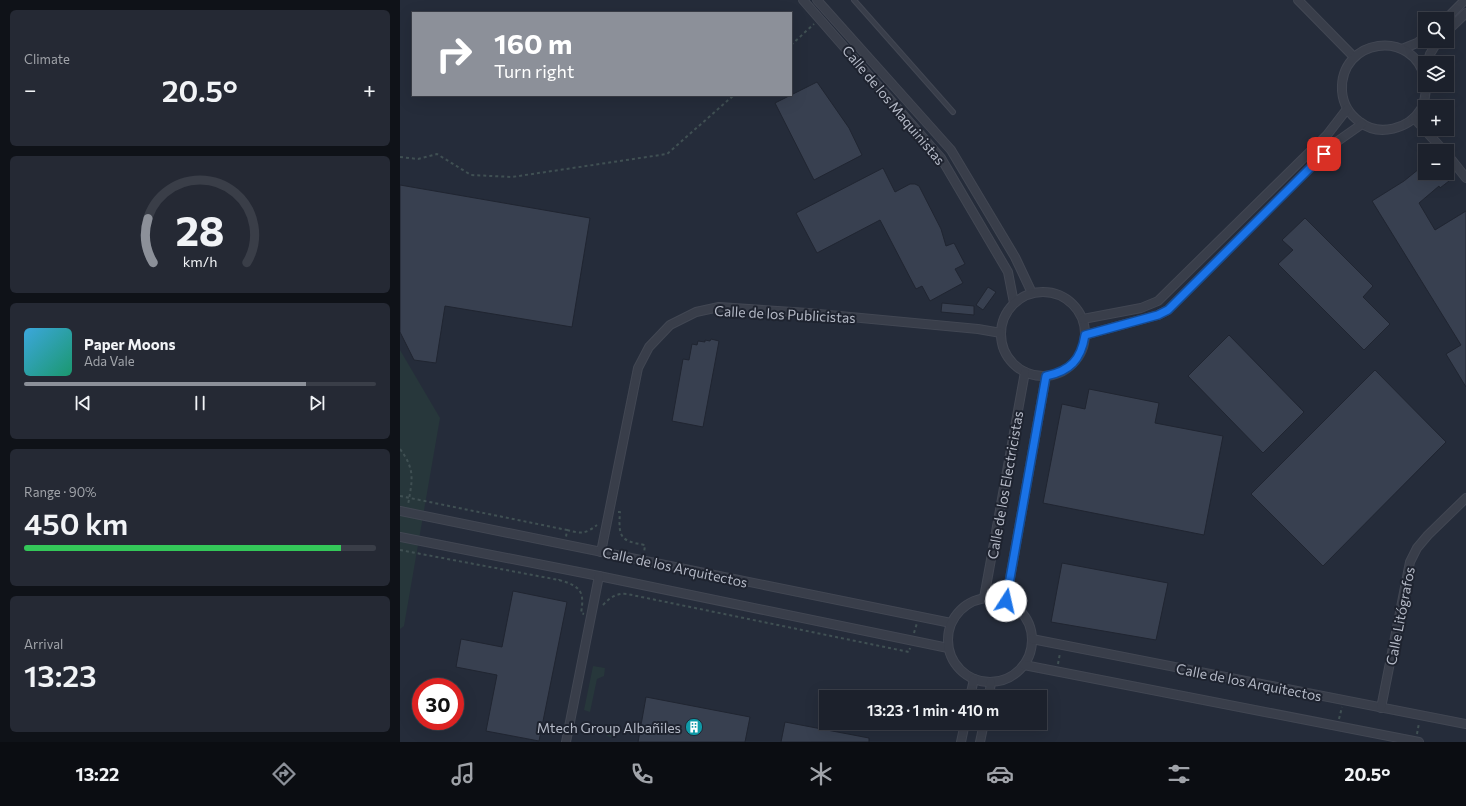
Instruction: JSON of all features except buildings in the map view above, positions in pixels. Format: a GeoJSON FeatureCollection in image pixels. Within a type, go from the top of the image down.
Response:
{"type":"FeatureCollection","features":[{"type":"Feature","properties":{"kind":"street","name":"Calle de los Maquinistas"},"geometry":{"type":"LineString","coordinates":[[803,0],[941,158],[1008,272],[1014,303]]}},
{"type":"Feature","properties":{"kind":"street","name":"Calle de los Maquinistas"},"geometry":{"type":"LineString","coordinates":[[817,0],[951,150],[1016,258],[1032,293]]}},
{"type":"Feature","properties":{"kind":"street"},"geometry":{"type":"LineString","coordinates":[[1298,0],[1354,57]]}},
{"type":"Feature","properties":{"kind":"street"},"geometry":{"type":"LineString","coordinates":[[1453,12],[1465,0]]}},
{"type":"Feature","properties":{"kind":"street"},"geometry":{"type":"LineString","coordinates":[[1454,24],[1466,13]]}},
{"type":"Feature","properties":{"kind":"street"},"geometry":{"type":"LineString","coordinates":[[1402,49],[1418,42]]}},
{"type":"Feature","properties":{"kind":"street"},"geometry":{"type":"LineString","coordinates":[[1418,63],[1411,55],[1402,49],[1389,45],[1376,45],[1364,50],[1354,57],[1346,69],[1342,82],[1342,96],[1354,118],[1362,124],[1375,129],[1389,130],[1403,126],[1414,118],[1421,108],[1425,92]]}},
{"type":"Feature","properties":{"kind":"street"},"geometry":{"type":"LineString","coordinates":[[1083,319],[1141,308],[1158,301],[1327,135],[1348,109]]}},
{"type":"Feature","properties":{"kind":"street"},"geometry":{"type":"LineString","coordinates":[[1414,118],[1438,144]]}},
{"type":"Feature","properties":{"kind":"street"},"geometry":{"type":"LineString","coordinates":[[1085,335],[1158,315],[1168,310],[1335,143],[1362,124]]}},
{"type":"Feature","properties":{"kind":"street"},"geometry":{"type":"LineString","coordinates":[[1454,163],[1466,178]]}},
{"type":"Feature","properties":{"kind":"street"},"geometry":{"type":"LineString","coordinates":[[1044,291],[1057,294],[1068,299],[1077,308],[1083,319],[1085,335],[1083,347],[1078,358],[1069,367],[1058,373],[1046,376],[1025,372],[1015,365],[1007,356],[1002,345],[1002,322],[1007,312],[1014,303],[1022,297],[1032,293],[1044,291]]}},
{"type":"Feature","properties":{"kind":"street","name":"Calle de los Publicistas"},"geometry":{"type":"LineString","coordinates":[[602,552],[638,368],[649,347],[670,325],[696,312],[718,307],[808,313],[978,330],[1001,334]]}},
{"type":"Feature","properties":{"kind":"street","name":"Calle de los Electricistas"},"geometry":{"type":"LineString","coordinates":[[984,598],[1025,372]]}},
{"type":"Feature","properties":{"kind":"street","name":"Calle de los Electricistas"},"geometry":{"type":"LineString","coordinates":[[1006,601],[1046,376]]}},
{"type":"Feature","properties":{"kind":"street","name":"Calle Litógrafos"},"geometry":{"type":"LineString","coordinates":[[1381,708],[1410,562],[1417,548],[1428,535],[1466,498]]}},
{"type":"Feature","properties":{"kind":"street","name":"Calle de los Arquitectos"},"geometry":{"type":"LineString","coordinates":[[403,512],[951,623]]}},
{"type":"Feature","properties":{"kind":"street","name":"Calle de los Arquitectos"},"geometry":{"type":"LineString","coordinates":[[400,537],[561,568],[948,648]]}},
{"type":"Feature","properties":{"kind":"street"},"geometry":{"type":"LineString","coordinates":[[566,742],[599,576]]}},
{"type":"Feature","properties":{"kind":"street"},"geometry":{"type":"LineString","coordinates":[[984,598],[1006,601],[1016,607],[1024,616],[1030,627],[1032,639],[1030,652],[1024,664],[1015,674],[1004,680],[991,682],[974,679],[962,672],[953,661],[948,648],[948,635],[951,623],[959,611],[970,602],[984,598]]}},
{"type":"Feature","properties":{"kind":"street","name":"Calle de los Arquitectos"},"geometry":{"type":"LineString","coordinates":[[1032,639],[1466,724]]}},
{"type":"Feature","properties":{"kind":"street","name":"Calle de los Arquitectos"},"geometry":{"type":"LineString","coordinates":[[1024,664],[1417,742]]}},
{"type":"Feature","properties":{"kind":"street"},"geometry":{"type":"LineString","coordinates":[[972,690],[974,679]]}},
{"type":"Feature","properties":{"kind":"street"},"geometry":{"type":"LineString","coordinates":[[990,690],[991,682]]}},
{"type":"Feature","properties":{"kind":"street"},"geometry":{"type":"LineString","coordinates":[[961,742],[964,730]]}},
{"type":"Feature","properties":{"kind":"street"},"geometry":{"type":"LineString","coordinates":[[980,742],[983,730]]}},
{"type":"Feature","properties":{"kind":"street"},"geometry":{"type":"LineString","coordinates":[[1373,742],[1375,733]]}},
{"type":"Feature","properties":{"kind":"lane"},"geometry":{"type":"LineString","coordinates":[[854,0],[953,112]]}},
{"type":"Feature","properties":{"kind":"path"},"geometry":{"type":"LineString","coordinates":[[792,44],[820,19]]}},
{"type":"Feature","properties":{"kind":"path"},"geometry":{"type":"LineString","coordinates":[[400,157],[418,159],[437,154],[472,175],[512,177],[667,154],[733,96]]}},
{"type":"Feature","properties":{"kind":"path"},"geometry":{"type":"LineString","coordinates":[[400,449],[411,468],[412,479],[409,498],[403,512]]}},
{"type":"Feature","properties":{"kind":"path"},"geometry":{"type":"LineString","coordinates":[[400,496],[568,530],[581,534],[587,532],[598,524]]}},
{"type":"Feature","properties":{"kind":"path"},"geometry":{"type":"LineString","coordinates":[[610,510],[620,512],[619,530],[624,539],[630,542],[645,545],[642,560]]}},
{"type":"Feature","properties":{"kind":"path"},"geometry":{"type":"LineString","coordinates":[[565,544],[568,530]]}},
{"type":"Feature","properties":{"kind":"path"},"geometry":{"type":"LineString","coordinates":[[400,550],[559,580],[572,584],[577,588],[582,599],[580,613],[599,617],[602,605],[607,599],[620,593],[636,595],[909,652],[919,617]]}},
{"type":"Feature","properties":{"kind":"path"},"geometry":{"type":"LineString","coordinates":[[559,580],[561,568]]}},
{"type":"Feature","properties":{"kind":"path"},"geometry":{"type":"LineString","coordinates":[[636,595],[638,584]]}},
{"type":"Feature","properties":{"kind":"path"},"geometry":{"type":"LineString","coordinates":[[1056,671],[1062,645]]}},
{"type":"Feature","properties":{"kind":"path"},"geometry":{"type":"LineString","coordinates":[[1337,726],[1344,700]]}},
{"type":"Feature","properties":{"kind":"path"},"geometry":{"type":"LineString","coordinates":[[1417,742],[1421,716]]}},
{"type":"Feature","properties":{"kind":"shaded area"},"geometry":{"type":"Polygon","coordinates":[[[400,350],[440,418],[404,626],[400,629],[400,350]]]}},
{"type":"Feature","properties":{"kind":"shaded area"},"geometry":{"type":"Polygon","coordinates":[[[593,666],[605,668],[604,676],[597,679],[590,712],[584,710],[593,666]]]}},
{"type":"Feature","properties":{"kind":"shaded area"},"geometry":{"type":"Polygon","coordinates":[[[609,725],[613,725],[617,731],[613,737],[609,737],[605,733],[605,729],[609,725]]]}},
{"type":"Feature","properties":{"kind":"place","name":"Mtech Group Albañiles"},"geometry":{"type":"Point","coordinates":[694,727]}},
{"type":"Feature","properties":{"kind":"route"},"geometry":{"type":"LineString","coordinates":[[1006,601],[1046,376],[1058,373],[1069,367],[1078,358],[1083,347],[1085,335],[1158,315],[1168,310],[1324,154]]}}]}
